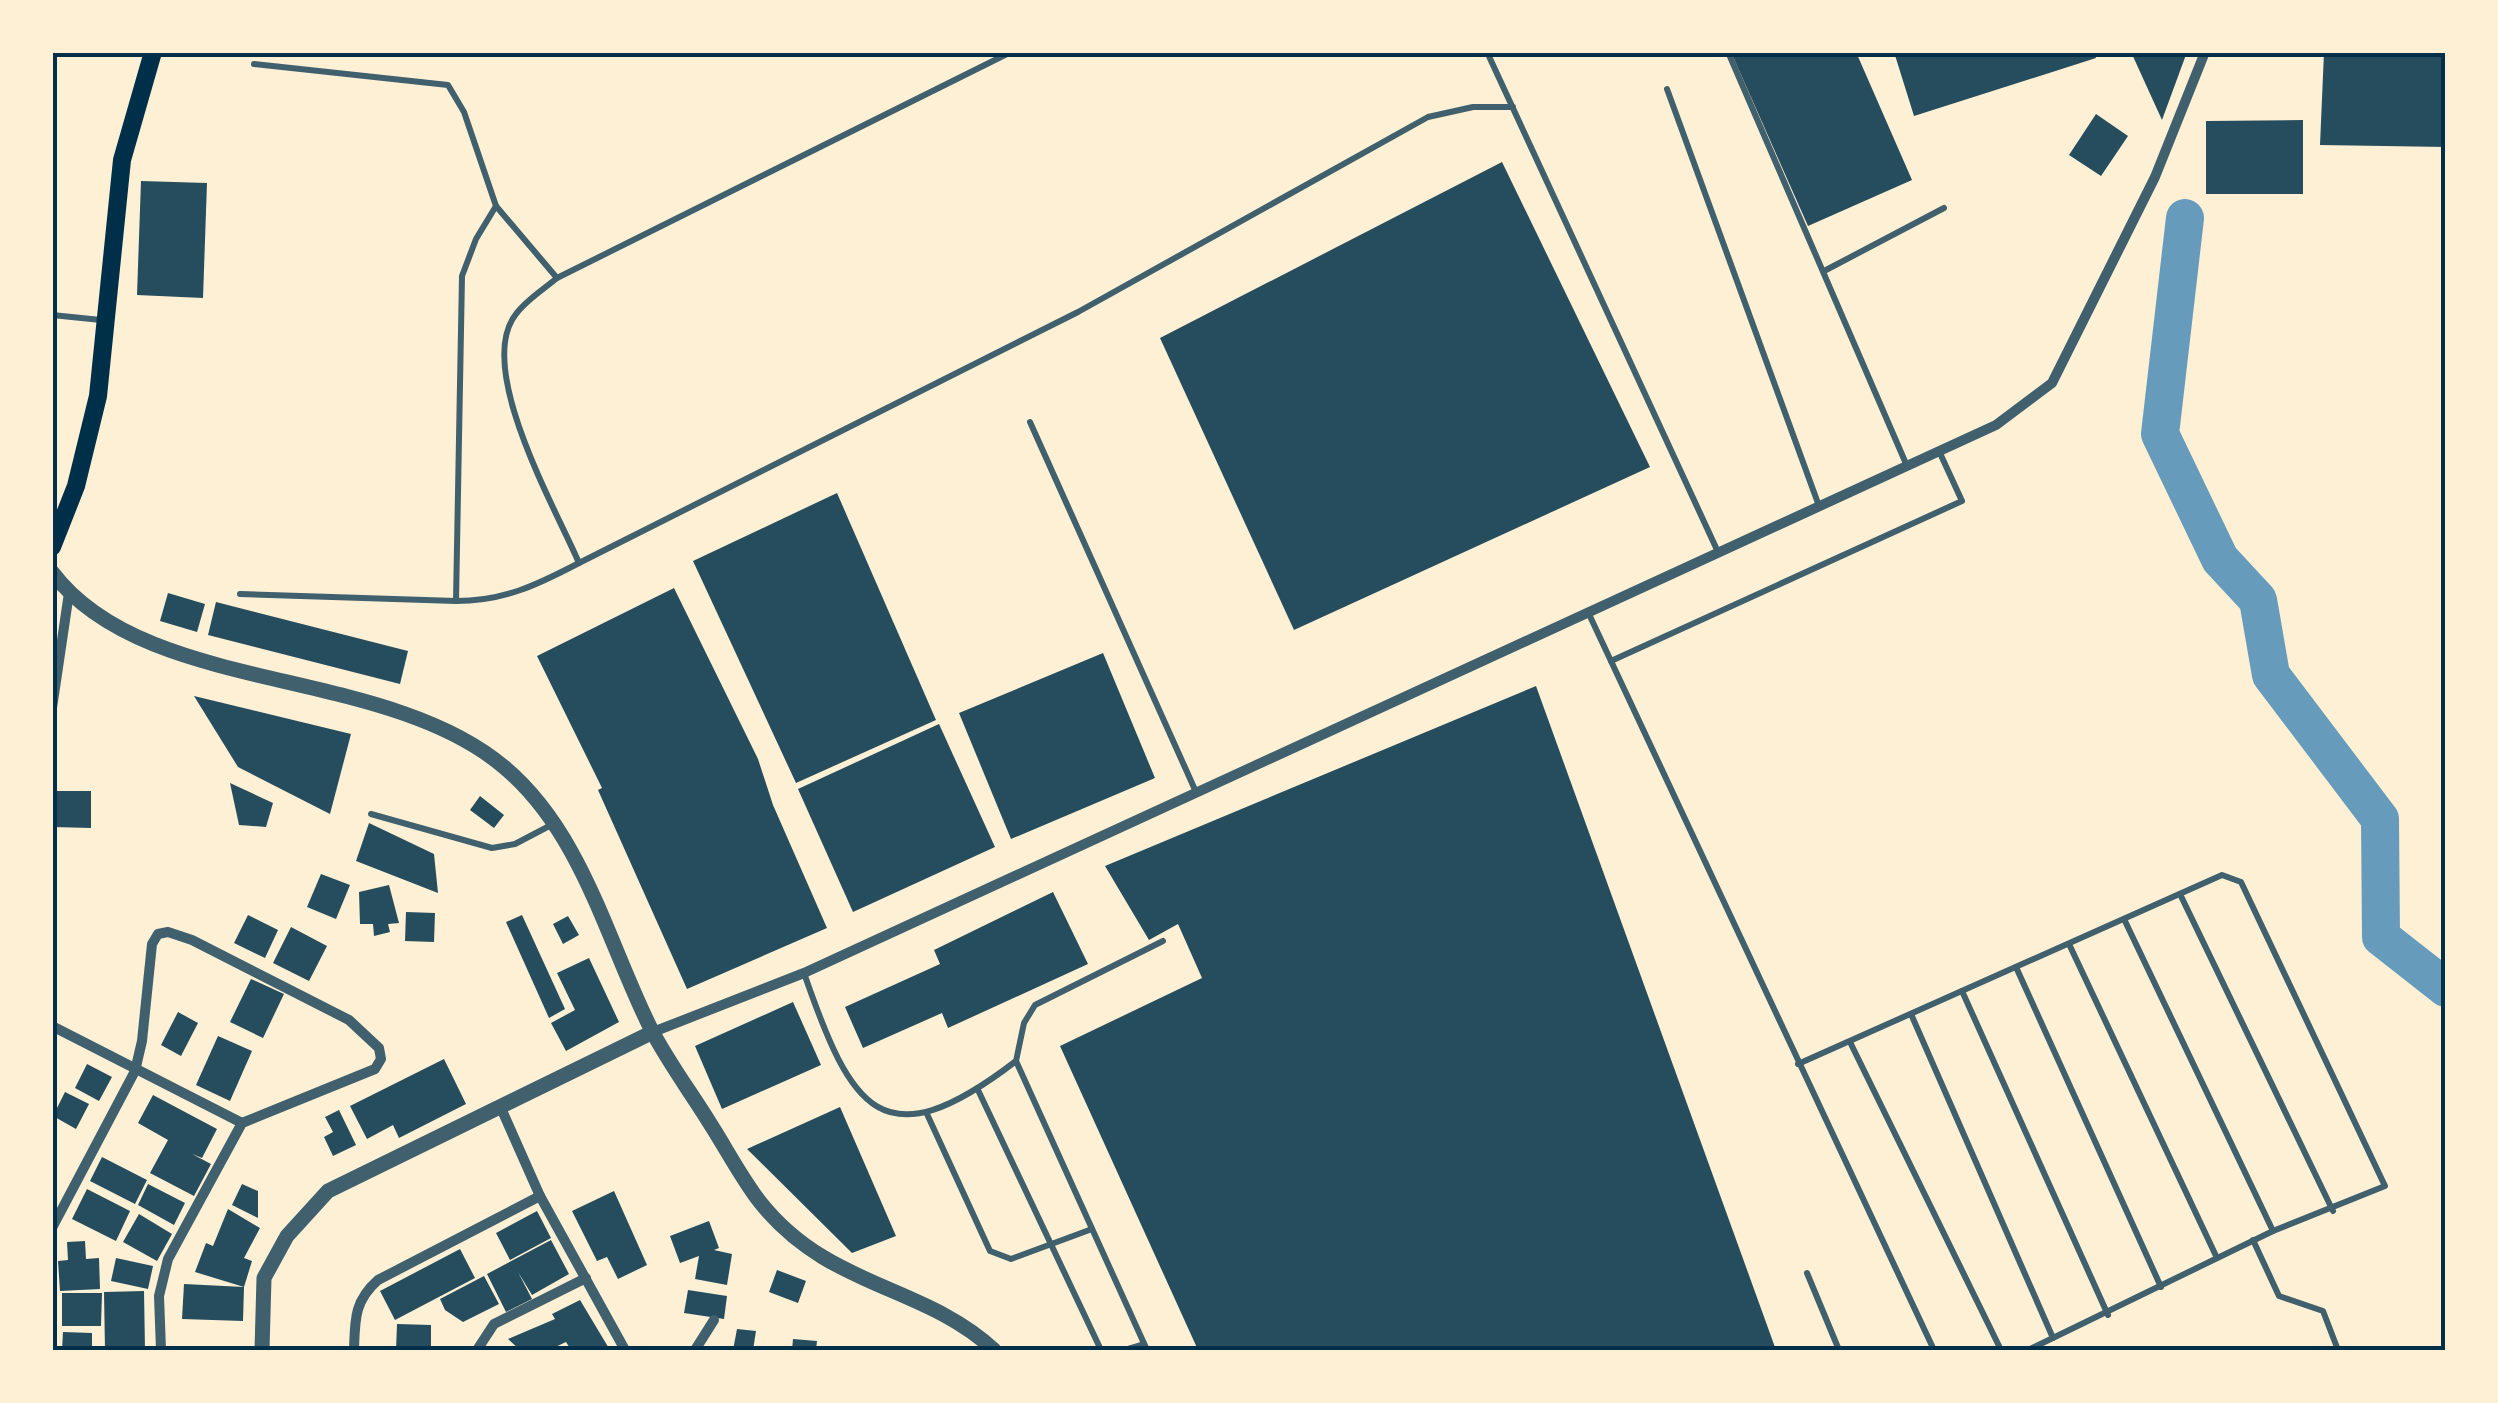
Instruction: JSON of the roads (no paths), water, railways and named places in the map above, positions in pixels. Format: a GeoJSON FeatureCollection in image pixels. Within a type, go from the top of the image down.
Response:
{"type":"FeatureCollection","features":[{"type":"Feature","properties":{"kind":"main road"},"geometry":{"type":"LineString","coordinates":[[52,547],[88,444],[106,320],[112,220],[122,160],[154,52]]}},
{"type":"Feature","properties":{"kind":"street"},"geometry":{"type":"LineString","coordinates":[[262,1350],[264,1278],[287,1236],[328,1191],[653,1032],[804,973],[1996,425],[2052,384],[2155,177],[2204,52]]}},
{"type":"Feature","properties":{"kind":"street"},"geometry":{"type":"LineString","coordinates":[[52,572],[68,594],[121,631],[399,711],[448,731],[503,766],[556,823],[653,1032],[760,1202],[800,1244],[835,1268],[957,1322],[994,1350]]}},
{"type":"Feature","properties":{"kind":"street"},"geometry":{"type":"LineString","coordinates":[[52,708],[68,594]]}},
{"type":"Feature","properties":{"kind":"street"},"geometry":{"type":"LineString","coordinates":[[52,1228],[135,1071],[152,944],[158,934],[168,932],[192,940],[350,1020],[379,1048],[380,1059],[374,1069],[242,1123],[168,1260],[159,1296],[161,1350]]}},
{"type":"Feature","properties":{"kind":"street"},"geometry":{"type":"LineString","coordinates":[[52,1026],[242,1123]]}},
{"type":"Feature","properties":{"kind":"street"},"geometry":{"type":"LineString","coordinates":[[501,1108],[540,1196],[624,1350]]}},
{"type":"Feature","properties":{"kind":"street"},"geometry":{"type":"LineString","coordinates":[[354,1350],[355,1314],[362,1294],[378,1280],[540,1196]]}},
{"type":"Feature","properties":{"kind":"street"},"geometry":{"type":"LineString","coordinates":[[478,1350],[494,1324],[586,1278]]}},
{"type":"Feature","properties":{"kind":"street"},"geometry":{"type":"LineString","coordinates":[[694,1350],[714,1320]]}},
{"type":"Feature","properties":{"kind":"lane"},"geometry":{"type":"LineString","coordinates":[[580,564],[505,388],[503,353],[514,316],[557,278],[1011,52]]}},
{"type":"Feature","properties":{"kind":"lane"},"geometry":{"type":"LineString","coordinates":[[1487,52],[1718,552]]}},
{"type":"Feature","properties":{"kind":"lane"},"geometry":{"type":"LineString","coordinates":[[1728,52],[1826,270],[1907,466]]}},
{"type":"Feature","properties":{"kind":"lane"},"geometry":{"type":"LineString","coordinates":[[254,64],[448,85],[464,112],[496,206],[557,278]]}},
{"type":"Feature","properties":{"kind":"lane"},"geometry":{"type":"LineString","coordinates":[[1667,89],[1819,506]]}},
{"type":"Feature","properties":{"kind":"lane"},"geometry":{"type":"LineString","coordinates":[[240,594],[490,601],[523,593],[1078,312],[1428,118],[1473,107],[1512,106]]}},
{"type":"Feature","properties":{"kind":"lane"},"geometry":{"type":"LineString","coordinates":[[456,601],[462,276],[476,239],[496,206]]}},
{"type":"Feature","properties":{"kind":"lane"},"geometry":{"type":"LineString","coordinates":[[1826,270],[1944,208]]}},
{"type":"Feature","properties":{"kind":"lane"},"geometry":{"type":"LineString","coordinates":[[52,316],[106,320]]}},
{"type":"Feature","properties":{"kind":"lane"},"geometry":{"type":"LineString","coordinates":[[1030,422],[1196,792]]}},
{"type":"Feature","properties":{"kind":"lane"},"geometry":{"type":"LineString","coordinates":[[1611,661],[1962,501],[1938,451]]}},
{"type":"Feature","properties":{"kind":"lane"},"geometry":{"type":"LineString","coordinates":[[1588,612],[1934,1350]]}},
{"type":"Feature","properties":{"kind":"lane"},"geometry":{"type":"LineString","coordinates":[[371,814],[492,848],[515,844],[556,823]]}},
{"type":"Feature","properties":{"kind":"lane"},"geometry":{"type":"LineString","coordinates":[[1798,1064],[2222,875],[2241,882],[2385,1186],[2253,1240],[2108,1315],[2028,1350]]}},
{"type":"Feature","properties":{"kind":"lane"},"geometry":{"type":"LineString","coordinates":[[2180,894],[2332,1210]]}},
{"type":"Feature","properties":{"kind":"lane"},"geometry":{"type":"LineString","coordinates":[[2124,919],[2273,1231]]}},
{"type":"Feature","properties":{"kind":"lane"},"geometry":{"type":"LineString","coordinates":[[1124,1350],[1146,1348],[1016,1060],[1024,1023],[1036,1005],[1163,941]]}},
{"type":"Feature","properties":{"kind":"lane"},"geometry":{"type":"LineString","coordinates":[[2069,944],[2216,1258]]}},
{"type":"Feature","properties":{"kind":"lane"},"geometry":{"type":"LineString","coordinates":[[2016,967],[2161,1286]]}},
{"type":"Feature","properties":{"kind":"lane"},"geometry":{"type":"LineString","coordinates":[[804,973],[848,1083],[874,1109],[912,1118],[927,1114],[978,1090],[1016,1060]]}},
{"type":"Feature","properties":{"kind":"lane"},"geometry":{"type":"LineString","coordinates":[[1962,991],[2108,1315]]}},
{"type":"Feature","properties":{"kind":"lane"},"geometry":{"type":"LineString","coordinates":[[1911,1014],[2053,1338]]}},
{"type":"Feature","properties":{"kind":"lane"},"geometry":{"type":"LineString","coordinates":[[1850,1041],[2001,1350]]}},
{"type":"Feature","properties":{"kind":"lane"},"geometry":{"type":"LineString","coordinates":[[978,1090],[1048,1246],[1101,1350]]}},
{"type":"Feature","properties":{"kind":"lane"},"geometry":{"type":"LineString","coordinates":[[927,1114],[990,1251],[1011,1259],[1092,1229]]}},
{"type":"Feature","properties":{"kind":"lane"},"geometry":{"type":"LineString","coordinates":[[2253,1240],[2279,1296],[2323,1311],[2338,1350]]}},
{"type":"Feature","properties":{"kind":"lane"},"geometry":{"type":"LineString","coordinates":[[1807,1273],[1839,1350]]}},
{"type":"Feature","properties":{"kind":"waterway"},"geometry":{"type":"LineString","coordinates":[[2185,218],[2160,434],[2220,559],[2258,600],[2271,675],[2380,819],[2381,937],[2446,988]]}}]}
